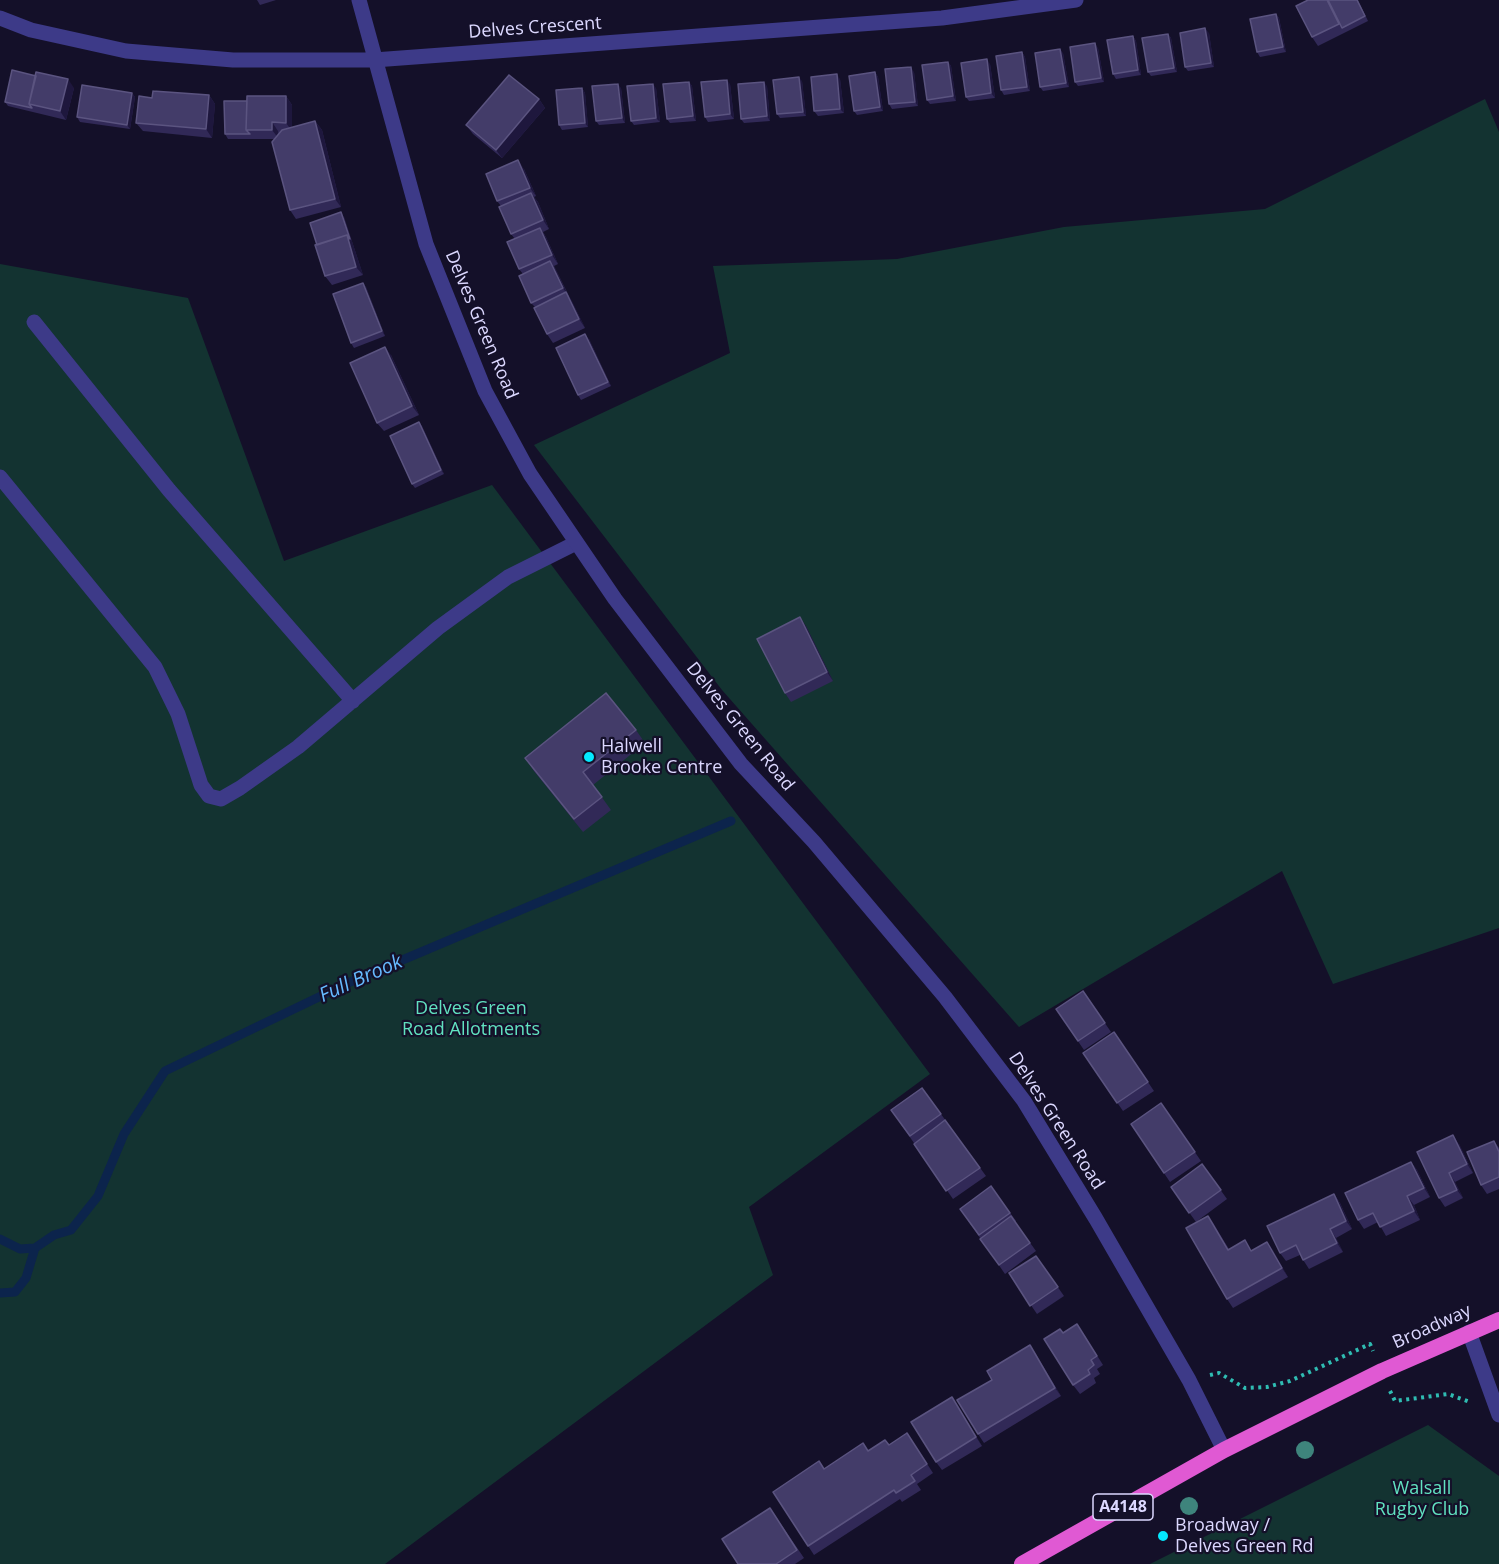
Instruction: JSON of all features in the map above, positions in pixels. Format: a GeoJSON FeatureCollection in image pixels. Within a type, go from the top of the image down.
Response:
{"type":"FeatureCollection","features":[{"type":"Feature","properties":{"kind":"highway","name":"Broadway"},"geometry":{"type":"LineString","coordinates":[[1224,1450],[1382,1371],[1499,1320]]}},
{"type":"Feature","properties":{"kind":"highway","name":"A4148"},"geometry":{"type":"LineString","coordinates":[[1022,1564],[1224,1450]]}},
{"type":"Feature","properties":{"kind":"street","name":"Delves Green Road"},"geometry":{"type":"LineString","coordinates":[[359,0],[374,60],[404,156],[426,244],[485,391],[530,474],[615,599],[741,764],[814,842],[938,988],[1024,1101],[1096,1219],[1189,1380],[1224,1450]]}},
{"type":"Feature","properties":{"kind":"street","name":"Delves Crescent"},"geometry":{"type":"LineString","coordinates":[[0,18],[31,30],[126,51],[233,60],[374,60],[942,18],[1076,0]]}},
{"type":"Feature","properties":{"kind":"street"},"geometry":{"type":"LineString","coordinates":[[34,322],[169,490],[353,700]]}},
{"type":"Feature","properties":{"kind":"street"},"geometry":{"type":"LineString","coordinates":[[0,477],[155,667],[178,714],[201,785],[209,796],[221,799],[298,747],[438,628],[508,577],[576,543]]}},
{"type":"Feature","properties":{"kind":"street"},"geometry":{"type":"LineString","coordinates":[[1469,1332],[1498,1413]]}},
{"type":"Feature","properties":{"kind":"path"},"geometry":{"type":"LineString","coordinates":[[1189,1380],[1219,1373],[1245,1388],[1267,1387],[1290,1381],[1370,1344]]}},
{"type":"Feature","properties":{"kind":"path"},"geometry":{"type":"LineString","coordinates":[[1391,1392],[1395,1401],[1448,1394],[1498,1413]]}},
{"type":"Feature","properties":{"kind":"green space"},"geometry":{"type":"Polygon","coordinates":[[[1485,99],[1499,132],[1499,928],[1333,984],[1282,871],[1019,1027],[722,690],[534,445],[730,353],[713,266],[897,259],[1064,227],[1265,209],[1485,99]]]}},
{"type":"Feature","properties":{"kind":"green space","name":"Delves Green Road Allotments"},"geometry":{"type":"Polygon","coordinates":[[[0,264],[188,298],[284,561],[492,485],[930,1074],[749,1207],[773,1275],[385,1564],[0,1564],[0,264]]]}},
{"type":"Feature","properties":{"kind":"green space","name":"Walsall Rugby Club"},"geometry":{"type":"Polygon","coordinates":[[[1428,1425],[1499,1476],[1499,1564],[1150,1564],[1428,1425]]]}},
{"type":"Feature","properties":{"kind":"building"},"geometry":{"type":"Polygon","coordinates":[[[1308,0],[1327,0],[1339,24],[1312,37],[1296,6],[1308,0]]]}},
{"type":"Feature","properties":{"kind":"building"},"geometry":{"type":"Polygon","coordinates":[[[1328,0],[1357,0],[1365,16],[1342,28],[1328,0]]]}},
{"type":"Feature","properties":{"kind":"building"},"geometry":{"type":"Polygon","coordinates":[[[1276,14],[1283,47],[1257,52],[1250,19],[1276,14]]]}},
{"type":"Feature","properties":{"kind":"building"},"geometry":{"type":"Polygon","coordinates":[[[1205,28],[1211,63],[1185,67],[1180,33],[1205,28]]]}},
{"type":"Feature","properties":{"kind":"building"},"geometry":{"type":"Polygon","coordinates":[[[1168,34],[1174,68],[1148,72],[1142,38],[1168,34]]]}},
{"type":"Feature","properties":{"kind":"building"},"geometry":{"type":"Polygon","coordinates":[[[1133,36],[1138,70],[1113,74],[1107,40],[1133,36]]]}},
{"type":"Feature","properties":{"kind":"building"},"geometry":{"type":"Polygon","coordinates":[[[1095,43],[1101,78],[1075,82],[1070,47],[1095,43]]]}},
{"type":"Feature","properties":{"kind":"building"},"geometry":{"type":"Polygon","coordinates":[[[1060,49],[1066,83],[1040,87],[1035,53],[1060,49]]]}},
{"type":"Feature","properties":{"kind":"building"},"geometry":{"type":"Polygon","coordinates":[[[1022,52],[1027,87],[1001,90],[996,56],[1022,52]]]}},
{"type":"Feature","properties":{"kind":"building"},"geometry":{"type":"Polygon","coordinates":[[[987,59],[991,93],[966,97],[961,63],[987,59]]]}},
{"type":"Feature","properties":{"kind":"building"},"geometry":{"type":"Polygon","coordinates":[[[948,62],[953,96],[927,100],[922,65],[948,62]]]}},
{"type":"Feature","properties":{"kind":"building"},"geometry":{"type":"Polygon","coordinates":[[[911,67],[915,102],[889,104],[885,69],[911,67]]]}},
{"type":"Feature","properties":{"kind":"building"},"geometry":{"type":"Polygon","coordinates":[[[12,70],[36,76],[29,104],[32,108],[5,102],[12,70]]]}},
{"type":"Feature","properties":{"kind":"building"},"geometry":{"type":"Polygon","coordinates":[[[36,72],[68,79],[60,111],[29,104],[36,72]]]}},
{"type":"Feature","properties":{"kind":"building"},"geometry":{"type":"Polygon","coordinates":[[[875,72],[880,107],[854,111],[849,76],[875,72]]]}},
{"type":"Feature","properties":{"kind":"building"},"geometry":{"type":"Polygon","coordinates":[[[837,74],[840,109],[814,111],[811,77],[837,74]]]}},
{"type":"Feature","properties":{"kind":"building"},"geometry":{"type":"Polygon","coordinates":[[[509,75],[539,99],[496,150],[466,125],[509,75]]]}},
{"type":"Feature","properties":{"kind":"building"},"geometry":{"type":"Polygon","coordinates":[[[799,77],[803,112],[777,114],[773,80],[799,77]]]}},
{"type":"Feature","properties":{"kind":"building"},"geometry":{"type":"Polygon","coordinates":[[[727,80],[730,114],[705,117],[701,82],[727,80]]]}},
{"type":"Feature","properties":{"kind":"building"},"geometry":{"type":"Polygon","coordinates":[[[689,82],[693,116],[667,119],[663,84],[689,82]]]}},
{"type":"Feature","properties":{"kind":"building"},"geometry":{"type":"Polygon","coordinates":[[[764,82],[767,116],[741,119],[738,84],[764,82]]]}},
{"type":"Feature","properties":{"kind":"building"},"geometry":{"type":"Polygon","coordinates":[[[618,84],[622,118],[596,121],[592,86],[618,84]]]}},
{"type":"Feature","properties":{"kind":"building"},"geometry":{"type":"Polygon","coordinates":[[[653,84],[656,118],[631,121],[627,86],[653,84]]]}},
{"type":"Feature","properties":{"kind":"building"},"geometry":{"type":"Polygon","coordinates":[[[82,85],[132,93],[127,125],[77,117],[82,85]]]}},
{"type":"Feature","properties":{"kind":"building"},"geometry":{"type":"Polygon","coordinates":[[[582,88],[585,123],[559,125],[556,90],[582,88]]]}},
{"type":"Feature","properties":{"kind":"building"},"geometry":{"type":"Polygon","coordinates":[[[153,91],[209,95],[206,129],[136,123],[139,96],[152,98],[153,91]]]}},
{"type":"Feature","properties":{"kind":"building"},"geometry":{"type":"Polygon","coordinates":[[[247,96],[286,96],[286,123],[272,122],[272,130],[246,130],[247,96]]]}},
{"type":"Feature","properties":{"kind":"building"},"geometry":{"type":"Polygon","coordinates":[[[224,101],[247,101],[246,130],[250,134],[225,134],[224,101]]]}},
{"type":"Feature","properties":{"kind":"building"},"geometry":{"type":"Polygon","coordinates":[[[315,121],[335,199],[290,210],[272,142],[282,130],[315,121]]]}},
{"type":"Feature","properties":{"kind":"building"},"geometry":{"type":"Polygon","coordinates":[[[518,160],[530,188],[497,201],[486,174],[518,160]]]}},
{"type":"Feature","properties":{"kind":"building"},"geometry":{"type":"Polygon","coordinates":[[[531,193],[543,220],[511,234],[499,207],[531,193]]]}},
{"type":"Feature","properties":{"kind":"building"},"geometry":{"type":"Polygon","coordinates":[[[341,212],[350,239],[347,235],[317,245],[310,223],[341,212]]]}},
{"type":"Feature","properties":{"kind":"building"},"geometry":{"type":"Polygon","coordinates":[[[540,228],[552,255],[519,269],[507,242],[540,228]]]}},
{"type":"Feature","properties":{"kind":"building"},"geometry":{"type":"Polygon","coordinates":[[[347,235],[356,267],[325,276],[315,245],[347,235]]]}},
{"type":"Feature","properties":{"kind":"building"},"geometry":{"type":"Polygon","coordinates":[[[550,261],[563,288],[531,303],[519,276],[550,261]]]}},
{"type":"Feature","properties":{"kind":"building"},"geometry":{"type":"Polygon","coordinates":[[[363,283],[382,331],[351,343],[333,294],[363,283]]]}},
{"type":"Feature","properties":{"kind":"building"},"geometry":{"type":"Polygon","coordinates":[[[566,292],[579,319],[547,334],[534,308],[566,292]]]}},
{"type":"Feature","properties":{"kind":"building"},"geometry":{"type":"Polygon","coordinates":[[[585,334],[608,382],[578,395],[556,348],[585,334]]]}},
{"type":"Feature","properties":{"kind":"building"},"geometry":{"type":"Polygon","coordinates":[[[385,347],[412,406],[377,423],[350,363],[385,347]]]}},
{"type":"Feature","properties":{"kind":"building"},"geometry":{"type":"Polygon","coordinates":[[[419,422],[441,470],[412,484],[390,436],[419,422]]]}},
{"type":"Feature","properties":{"kind":"building"},"geometry":{"type":"Polygon","coordinates":[[[800,617],[827,672],[785,693],[757,639],[800,617]]]}},
{"type":"Feature","properties":{"kind":"building","name":"Halwell Brooke Centre"},"geometry":{"type":"Polygon","coordinates":[[[606,693],[636,730],[583,772],[602,797],[574,819],[525,758],[606,693]]]}},
{"type":"Feature","properties":{"kind":"building"},"geometry":{"type":"Polygon","coordinates":[[[1083,991],[1105,1023],[1078,1041],[1056,1009],[1083,991]]]}},
{"type":"Feature","properties":{"kind":"building"},"geometry":{"type":"Polygon","coordinates":[[[1114,1032],[1148,1082],[1117,1103],[1083,1053],[1114,1032]]]}},
{"type":"Feature","properties":{"kind":"building"},"geometry":{"type":"Polygon","coordinates":[[[922,1088],[941,1114],[910,1136],[891,1110],[922,1088]]]}},
{"type":"Feature","properties":{"kind":"building"},"geometry":{"type":"Polygon","coordinates":[[[1161,1103],[1195,1152],[1164,1173],[1131,1124],[1161,1103]]]}},
{"type":"Feature","properties":{"kind":"building"},"geometry":{"type":"Polygon","coordinates":[[[945,1120],[980,1168],[946,1191],[914,1144],[945,1120]]]}},
{"type":"Feature","properties":{"kind":"building"},"geometry":{"type":"Polygon","coordinates":[[[1453,1135],[1467,1164],[1449,1173],[1457,1190],[1439,1198],[1417,1152],[1453,1135]]]}},
{"type":"Feature","properties":{"kind":"building"},"geometry":{"type":"Polygon","coordinates":[[[1494,1141],[1499,1152],[1499,1177],[1481,1185],[1467,1152],[1494,1141]]]}},
{"type":"Feature","properties":{"kind":"building"},"geometry":{"type":"Polygon","coordinates":[[[1411,1162],[1424,1188],[1407,1196],[1414,1211],[1380,1227],[1373,1213],[1358,1220],[1345,1193],[1411,1162]]]}},
{"type":"Feature","properties":{"kind":"building"},"geometry":{"type":"Polygon","coordinates":[[[1202,1164],[1221,1190],[1189,1213],[1171,1187],[1202,1164]]]}},
{"type":"Feature","properties":{"kind":"building"},"geometry":{"type":"Polygon","coordinates":[[[991,1186],[1010,1213],[979,1235],[960,1209],[991,1186]]]}},
{"type":"Feature","properties":{"kind":"building"},"geometry":{"type":"Polygon","coordinates":[[[1334,1194],[1346,1221],[1330,1229],[1337,1243],[1303,1260],[1296,1245],[1280,1253],[1267,1226],[1334,1194]]]}},
{"type":"Feature","properties":{"kind":"building"},"geometry":{"type":"Polygon","coordinates":[[[1011,1216],[1030,1243],[999,1265],[980,1239],[1011,1216]]]}},
{"type":"Feature","properties":{"kind":"building"},"geometry":{"type":"Polygon","coordinates":[[[1208,1216],[1228,1250],[1245,1240],[1251,1251],[1267,1242],[1282,1268],[1227,1299],[1186,1228],[1208,1216]]]}},
{"type":"Feature","properties":{"kind":"building"},"geometry":{"type":"Polygon","coordinates":[[[1036,1256],[1058,1287],[1030,1306],[1009,1273],[1036,1256]]]}},
{"type":"Feature","properties":{"kind":"building"},"geometry":{"type":"Polygon","coordinates":[[[1077,1324],[1097,1356],[1091,1360],[1094,1365],[1088,1370],[1090,1374],[1073,1385],[1044,1339],[1060,1329],[1063,1333],[1077,1324]]]}},
{"type":"Feature","properties":{"kind":"building"},"geometry":{"type":"Polygon","coordinates":[[[1030,1345],[1055,1388],[978,1434],[957,1400],[992,1380],[987,1371],[1030,1345]]]}},
{"type":"Feature","properties":{"kind":"building"},"geometry":{"type":"Polygon","coordinates":[[[952,1397],[976,1437],[936,1462],[911,1422],[952,1397]]]}},
{"type":"Feature","properties":{"kind":"building"},"geometry":{"type":"Polygon","coordinates":[[[907,1433],[927,1464],[911,1475],[915,1481],[896,1493],[894,1490],[808,1546],[773,1492],[819,1461],[824,1469],[863,1443],[868,1451],[885,1440],[889,1445],[907,1433]]]}},
{"type":"Feature","properties":{"kind":"building"},"geometry":{"type":"Polygon","coordinates":[[[770,1508],[797,1550],[776,1564],[738,1564],[722,1539],[770,1508]]]}},
{"type":"Feature","properties":{"kind":"waterway","name":"Full Brook"},"geometry":{"type":"LineString","coordinates":[[0,1293],[15,1292],[26,1278],[35,1248],[54,1235],[71,1230],[98,1196],[124,1134],[165,1071],[348,983],[731,821]]}},
{"type":"Feature","properties":{"kind":"waterway"},"geometry":{"type":"LineString","coordinates":[[0,1239],[20,1249],[35,1248]]}},
{"type":"Feature","properties":{"kind":"place","name":"Halwell Brooke Centre"},"geometry":{"type":"Point","coordinates":[589,757]}},
{"type":"Feature","properties":{"kind":"place","name":"Broadway / Delves Green Rd"},"geometry":{"type":"Point","coordinates":[1163,1536]}}]}
